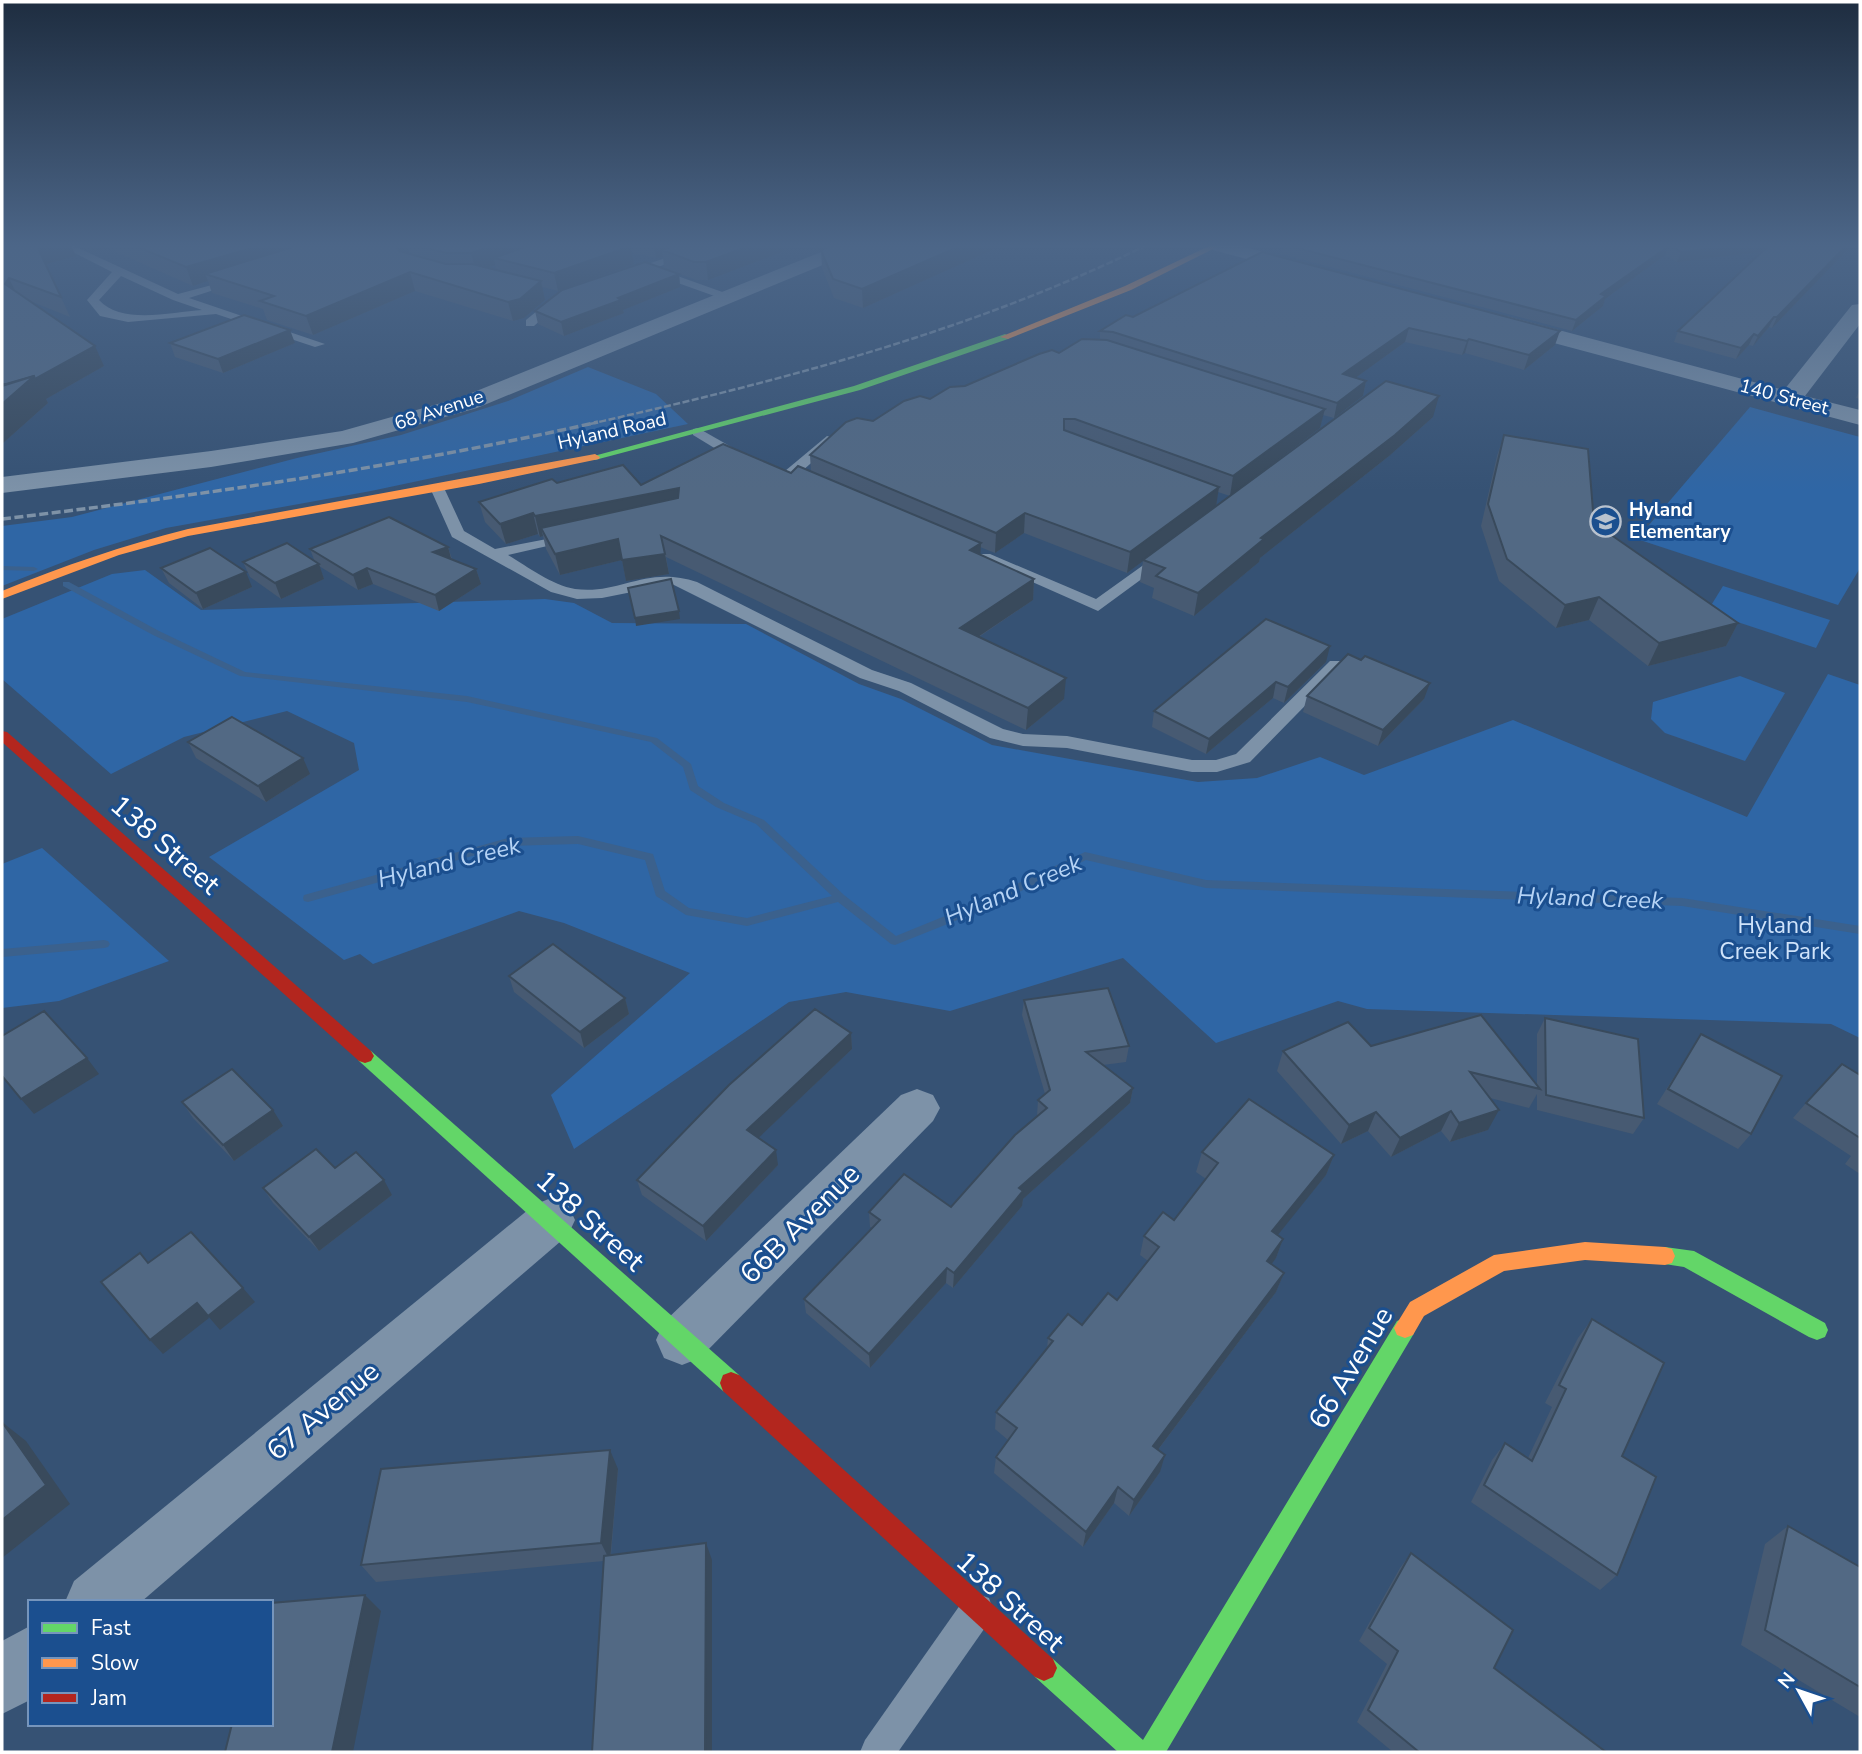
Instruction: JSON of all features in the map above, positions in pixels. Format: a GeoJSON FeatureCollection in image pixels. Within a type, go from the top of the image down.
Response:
{"type":"FeatureCollection","features":[{"type":"Feature","properties":{"kind":"street","name":"68 Avenue"},"geometry":{"type":"LineString","coordinates":[[2,485],[224,457],[375,431],[468,403],[648,328]]}},
{"type":"Feature","properties":{"kind":"street","name":"Hyland Road"},"geometry":{"type":"LineString","coordinates":[[2,595],[93,559],[170,538],[438,490],[698,432],[849,391],[1034,328]]}},
{"type":"Feature","properties":{"kind":"street","name":"140 Street"},"geometry":{"type":"LineString","coordinates":[[1527,328],[1860,418]]}},
{"type":"Feature","properties":{"kind":"street"},"geometry":{"type":"LineString","coordinates":[[1790,399],[1846,328]]}},
{"type":"Feature","properties":{"kind":"street","name":"138 Street"},"geometry":{"type":"LineString","coordinates":[[2,736],[551,1220],[1137,1752]]}},
{"type":"Feature","properties":{"kind":"street","name":"66B Avenue"},"geometry":{"type":"LineString","coordinates":[[681,1340],[918,1108]]}},
{"type":"Feature","properties":{"kind":"street","name":"67 Avenue"},"geometry":{"type":"LineString","coordinates":[[97,1600],[551,1220]]}},
{"type":"Feature","properties":{"kind":"street","name":"66 Avenue"},"geometry":{"type":"LineString","coordinates":[[1151,1752],[1417,1309],[1501,1262],[1586,1251],[1687,1258],[1817,1330]]}},
{"type":"Feature","properties":{"kind":"street"},"geometry":{"type":"LineString","coordinates":[[2,1684],[28,1659]]}},
{"type":"Feature","properties":{"kind":"lane"},"geometry":{"type":"LineString","coordinates":[[270,328],[319,344]]}},
{"type":"Feature","properties":{"kind":"lane"},"geometry":{"type":"LineString","coordinates":[[698,432],[755,463]]}},
{"type":"Feature","properties":{"kind":"lane"},"geometry":{"type":"LineString","coordinates":[[790,474],[825,441],[851,432]]}},
{"type":"Feature","properties":{"kind":"lane"},"geometry":{"type":"LineString","coordinates":[[438,490],[457,534],[557,589],[577,594],[602,593],[673,579],[691,585],[866,674],[905,687],[997,734],[1023,740],[1067,742],[1192,766],[1217,766],[1242,758],[1336,666]]}},
{"type":"Feature","properties":{"kind":"lane"},"geometry":{"type":"LineString","coordinates":[[493,554],[584,534]]}},
{"type":"Feature","properties":{"kind":"lane"},"geometry":{"type":"LineString","coordinates":[[970,551],[1098,606],[1176,547]]}},
{"type":"Feature","properties":{"kind":"lane"},"geometry":{"type":"LineString","coordinates":[[877,1752],[979,1608]]}},
{"type":"Feature","properties":{"kind":"green space"},"geometry":{"type":"Polygon","coordinates":[[[588,367],[656,394],[688,424],[371,491],[166,528],[94,550],[2,586],[2,526],[72,517],[297,458],[401,435],[508,401],[588,367]]]}},
{"type":"Feature","properties":{"kind":"green space"},"geometry":{"type":"Polygon","coordinates":[[[1750,407],[1860,437],[1860,568],[1838,605],[1637,539],[1750,407]]]}},
{"type":"Feature","properties":{"kind":"green space","name":"Hyland Creek Park"},"geometry":{"type":"Polygon","coordinates":[[[145,570],[201,610],[545,599],[574,603],[612,623],[746,624],[859,684],[901,699],[992,745],[1198,782],[1257,778],[1320,757],[1364,775],[1513,720],[1747,817],[1828,674],[1860,685],[1860,1038],[1831,1024],[1367,1009],[1338,1001],[1216,1043],[1123,958],[950,1011],[846,992],[789,1002],[574,1149],[551,1095],[690,973],[564,923],[519,911],[373,964],[360,954],[344,960],[209,857],[359,770],[354,743],[287,711],[184,737],[111,774],[2,679],[2,619],[112,574],[145,570]]]}},
{"type":"Feature","properties":{"kind":"green space"},"geometry":{"type":"Polygon","coordinates":[[[1723,586],[1830,620],[1816,648],[1707,612],[1723,586]]]}},
{"type":"Feature","properties":{"kind":"green space"},"geometry":{"type":"Polygon","coordinates":[[[1740,676],[1785,693],[1745,761],[1665,733],[1651,719],[1653,702],[1740,676]]]}},
{"type":"Feature","properties":{"kind":"green space"},"geometry":{"type":"Polygon","coordinates":[[[42,848],[169,961],[59,1001],[2,1008],[2,864],[42,848]]]}},
{"type":"Feature","properties":{"kind":"building"},"geometry":{"type":"Polygon","coordinates":[[[2,328],[69,328],[95,346],[35,379],[34,376],[2,384],[2,328]]]}},
{"type":"Feature","properties":{"kind":"building"},"geometry":{"type":"Polygon","coordinates":[[[210,328],[290,330],[218,359],[170,343],[210,328]]]}},
{"type":"Feature","properties":{"kind":"building"},"geometry":{"type":"Polygon","coordinates":[[[1105,328],[1548,328],[1560,331],[1529,355],[1469,339],[1467,341],[1409,328],[1343,374],[1366,381],[1337,403],[1113,332],[1100,331],[1105,328]]]}},
{"type":"Feature","properties":{"kind":"building"},"geometry":{"type":"Polygon","coordinates":[[[1681,328],[1765,328],[1758,336],[1754,334],[1741,348],[1678,331],[1681,328]]]}},
{"type":"Feature","properties":{"kind":"building"},"geometry":{"type":"Polygon","coordinates":[[[1082,339],[1107,340],[1325,409],[1233,476],[1075,419],[1064,419],[1064,430],[1219,487],[1130,552],[1025,513],[996,533],[810,455],[846,422],[857,418],[873,421],[904,401],[920,396],[930,399],[950,387],[965,386],[1039,354],[1052,350],[1059,353],[1082,339]]]}},
{"type":"Feature","properties":{"kind":"building"},"geometry":{"type":"Polygon","coordinates":[[[34,376],[2,404],[2,386],[34,376]]]}},
{"type":"Feature","properties":{"kind":"building"},"geometry":{"type":"Polygon","coordinates":[[[1386,381],[1439,396],[1395,435],[1261,538],[1264,539],[1198,593],[1156,576],[1165,568],[1143,560],[1386,381]]]}},
{"type":"Feature","properties":{"kind":"building"},"geometry":{"type":"Polygon","coordinates":[[[1504,435],[1588,449],[1594,523],[1738,623],[1659,643],[1599,597],[1565,605],[1507,559],[1488,504],[1504,435]]]}},
{"type":"Feature","properties":{"kind":"building"},"geometry":{"type":"Polygon","coordinates":[[[723,444],[791,473],[798,466],[981,543],[970,550],[1034,579],[960,628],[1066,678],[1028,708],[661,536],[665,554],[622,560],[618,539],[555,554],[541,528],[678,498],[679,488],[535,516],[533,513],[500,524],[479,502],[552,479],[557,483],[623,465],[641,485],[723,444]]]}},
{"type":"Feature","properties":{"kind":"building"},"geometry":{"type":"Polygon","coordinates":[[[389,517],[448,547],[433,552],[476,569],[435,595],[367,568],[353,575],[310,549],[389,517]]]}},
{"type":"Feature","properties":{"kind":"building"},"geometry":{"type":"Polygon","coordinates":[[[287,543],[319,564],[275,583],[243,562],[287,543]]]}},
{"type":"Feature","properties":{"kind":"building"},"geometry":{"type":"Polygon","coordinates":[[[210,548],[246,572],[196,593],[161,568],[210,548]]]}},
{"type":"Feature","properties":{"kind":"building"},"geometry":{"type":"Polygon","coordinates":[[[671,579],[679,611],[635,618],[628,588],[671,579]]]}},
{"type":"Feature","properties":{"kind":"building"},"geometry":{"type":"Polygon","coordinates":[[[1266,619],[1330,646],[1288,687],[1276,682],[1209,739],[1154,711],[1266,619]]]}},
{"type":"Feature","properties":{"kind":"building"},"geometry":{"type":"Polygon","coordinates":[[[1348,654],[1361,660],[1365,656],[1430,683],[1383,730],[1307,696],[1348,654]]]}},
{"type":"Feature","properties":{"kind":"building"},"geometry":{"type":"Polygon","coordinates":[[[232,717],[303,758],[258,786],[188,742],[232,717]]]}},
{"type":"Feature","properties":{"kind":"building"},"geometry":{"type":"Polygon","coordinates":[[[553,944],[625,998],[580,1032],[509,976],[553,944]]]}},
{"type":"Feature","properties":{"kind":"building"},"geometry":{"type":"Polygon","coordinates":[[[1108,988],[1129,1046],[1086,1052],[1133,1088],[1019,1188],[1023,1191],[954,1273],[947,1268],[869,1354],[804,1299],[880,1220],[869,1212],[904,1174],[951,1207],[1015,1135],[1047,1108],[1038,1100],[1050,1090],[1024,1000],[1108,988]]]}},
{"type":"Feature","properties":{"kind":"building"},"geometry":{"type":"Polygon","coordinates":[[[815,1009],[851,1033],[747,1130],[776,1150],[703,1226],[637,1180],[729,1085],[815,1009]]]}},
{"type":"Feature","properties":{"kind":"building"},"geometry":{"type":"Polygon","coordinates":[[[44,1011],[87,1058],[21,1099],[2,1076],[2,1036],[44,1011]]]}},
{"type":"Feature","properties":{"kind":"building"},"geometry":{"type":"Polygon","coordinates":[[[1481,1015],[1540,1089],[1470,1072],[1499,1110],[1459,1123],[1451,1111],[1400,1138],[1376,1112],[1349,1125],[1283,1051],[1348,1022],[1371,1046],[1481,1015]]]}},
{"type":"Feature","properties":{"kind":"building"},"geometry":{"type":"Polygon","coordinates":[[[1545,1018],[1638,1039],[1644,1118],[1546,1095],[1545,1018]]]}},
{"type":"Feature","properties":{"kind":"building"},"geometry":{"type":"Polygon","coordinates":[[[1701,1034],[1782,1076],[1751,1134],[1668,1089],[1701,1034]]]}},
{"type":"Feature","properties":{"kind":"building"},"geometry":{"type":"Polygon","coordinates":[[[1842,1064],[1860,1075],[1860,1138],[1806,1103],[1842,1064]]]}},
{"type":"Feature","properties":{"kind":"building"},"geometry":{"type":"Polygon","coordinates":[[[232,1069],[273,1110],[223,1145],[182,1102],[232,1069]]]}},
{"type":"Feature","properties":{"kind":"building"},"geometry":{"type":"Polygon","coordinates":[[[1249,1099],[1334,1155],[1272,1231],[1283,1239],[1267,1261],[1284,1273],[1153,1446],[1165,1455],[1134,1500],[1118,1487],[1086,1532],[996,1457],[1017,1428],[996,1412],[1053,1341],[1048,1338],[1068,1314],[1082,1325],[1108,1293],[1117,1300],[1159,1247],[1144,1236],[1163,1212],[1174,1220],[1218,1163],[1202,1152],[1249,1099]]]}},
{"type":"Feature","properties":{"kind":"building"},"geometry":{"type":"Polygon","coordinates":[[[316,1149],[335,1168],[356,1152],[384,1180],[309,1237],[263,1188],[316,1149]]]}},
{"type":"Feature","properties":{"kind":"building"},"geometry":{"type":"Polygon","coordinates":[[[191,1232],[243,1288],[208,1316],[197,1303],[150,1340],[101,1282],[140,1253],[148,1263],[191,1232]]]}},
{"type":"Feature","properties":{"kind":"building"},"geometry":{"type":"Polygon","coordinates":[[[1592,1319],[1664,1363],[1622,1456],[1656,1477],[1617,1575],[1484,1485],[1505,1443],[1532,1461],[1566,1389],[1559,1385],[1592,1319]]]}},
{"type":"Feature","properties":{"kind":"building"},"geometry":{"type":"Polygon","coordinates":[[[2,1422],[46,1485],[2,1520],[2,1422]]]}},
{"type":"Feature","properties":{"kind":"building"},"geometry":{"type":"Polygon","coordinates":[[[610,1450],[601,1543],[361,1565],[381,1469],[610,1450]]]}},
{"type":"Feature","properties":{"kind":"building"},"geometry":{"type":"Polygon","coordinates":[[[1788,1526],[1860,1567],[1860,1687],[1765,1630],[1788,1526]]]}},
{"type":"Feature","properties":{"kind":"building"},"geometry":{"type":"Polygon","coordinates":[[[706,1543],[705,1752],[592,1752],[604,1556],[706,1543]]]}},
{"type":"Feature","properties":{"kind":"building"},"geometry":{"type":"Polygon","coordinates":[[[1411,1553],[1513,1630],[1494,1668],[1606,1752],[1419,1752],[1368,1710],[1398,1651],[1369,1628],[1411,1553]]]}},
{"type":"Feature","properties":{"kind":"building"},"geometry":{"type":"Polygon","coordinates":[[[365,1595],[332,1752],[225,1752],[232,1726],[273,1726],[273,1603],[365,1595]]]}},
{"type":"Feature","properties":{"kind":"waterway"},"geometry":{"type":"LineString","coordinates":[[2,568],[34,569]]}},
{"type":"Feature","properties":{"kind":"waterway"},"geometry":{"type":"LineString","coordinates":[[66,584],[156,633],[243,674],[467,699],[654,740],[688,766],[693,788],[720,805],[760,822],[840,898]]}},
{"type":"Feature","properties":{"kind":"waterway","name":"Hyland Creek"},"geometry":{"type":"LineString","coordinates":[[308,898],[508,842],[578,840],[649,857],[660,893],[686,911],[747,922],[840,898]]}},
{"type":"Feature","properties":{"kind":"waterway","name":"Hyland Creek"},"geometry":{"type":"LineString","coordinates":[[840,898],[895,941],[971,910],[1085,856],[1206,884],[1682,902],[1860,930]]}},
{"type":"Feature","properties":{"kind":"waterway","name":"Hyland Creek"},"geometry":{"type":"LineString","coordinates":[[2,953],[104,944]]}},
{"type":"Feature","properties":{"kind":"railway"},"geometry":{"type":"LineString","coordinates":[[590,424],[803,371],[945,328]]}},
{"type":"Feature","properties":{"kind":"railway"},"geometry":{"type":"LineString","coordinates":[[2,519],[152,500],[376,466],[598,422]]}},
{"type":"Feature","properties":{"kind":"traffic: fast"},"geometry":{"type":"LineString","coordinates":[[595,457],[857,388],[1005,337]]}},
{"type":"Feature","properties":{"kind":"traffic: fast"},"geometry":{"type":"LineString","coordinates":[[365,1056],[731,1383]]}},
{"type":"Feature","properties":{"kind":"traffic: fast"},"geometry":{"type":"LineString","coordinates":[[1665,1256],[1687,1258],[1817,1330]]}},
{"type":"Feature","properties":{"kind":"traffic: fast"},"geometry":{"type":"LineString","coordinates":[[1151,1752],[1405,1328]]}},
{"type":"Feature","properties":{"kind":"traffic: fast"},"geometry":{"type":"LineString","coordinates":[[1044,1668],[1137,1752]]}},
{"type":"Feature","properties":{"kind":"traffic: slow"},"geometry":{"type":"LineString","coordinates":[[1005,337],[1028,328]]}},
{"type":"Feature","properties":{"kind":"traffic: slow"},"geometry":{"type":"LineString","coordinates":[[2,595],[115,552],[188,533],[537,470],[595,457]]}},
{"type":"Feature","properties":{"kind":"traffic: slow"},"geometry":{"type":"LineString","coordinates":[[1405,1328],[1417,1309],[1501,1262],[1585,1251],[1665,1256]]}},
{"type":"Feature","properties":{"kind":"traffic: jam"},"geometry":{"type":"LineString","coordinates":[[2,735],[365,1056]]}},
{"type":"Feature","properties":{"kind":"traffic: jam"},"geometry":{"type":"LineString","coordinates":[[731,1383],[1044,1668]]}},
{"type":"Feature","properties":{"kind":"place","name":"Hyland Elementary"},"geometry":{"type":"Point","coordinates":[1606,521]}}]}
